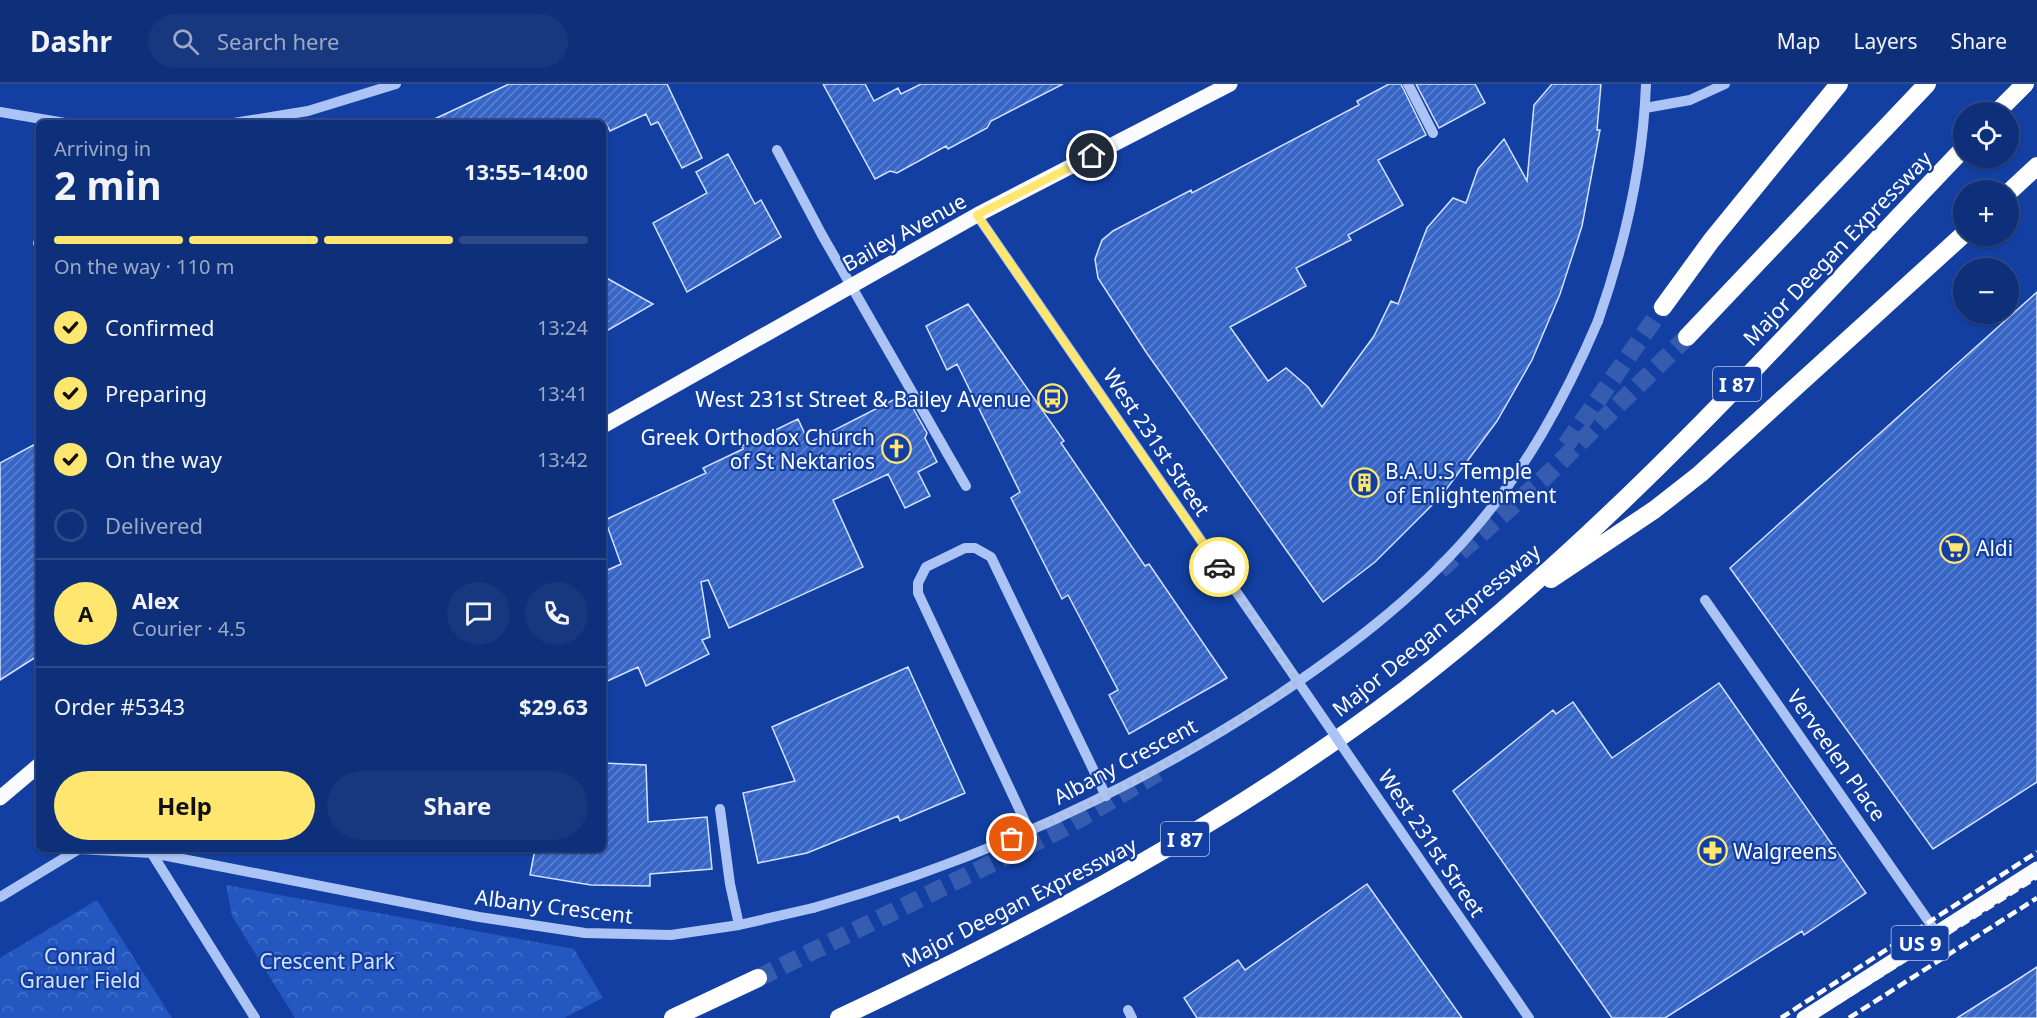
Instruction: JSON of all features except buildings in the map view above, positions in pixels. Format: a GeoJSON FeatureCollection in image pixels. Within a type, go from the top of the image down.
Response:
{"type":"FeatureCollection","features":[{"type":"Feature","properties":{"kind":"highway"},"geometry":{"type":"LineString","coordinates":[[1663,307],[1711,241],[1839,84]]}},
{"type":"Feature","properties":{"kind":"highway"},"geometry":{"type":"LineString","coordinates":[[1687,337],[1927,84]]}},
{"type":"Feature","properties":{"kind":"highway"},"geometry":{"type":"LineString","coordinates":[[2007,102],[2025,84]]}},
{"type":"Feature","properties":{"kind":"highway","name":"Major Deegan Expressway"},"geometry":{"type":"LineString","coordinates":[[839,1018],[1098,890],[1206,827],[1309,759],[1386,703],[1502,611],[1592,530],[1679,444],[1953,159]]}},
{"type":"Feature","properties":{"kind":"highway"},"geometry":{"type":"LineString","coordinates":[[2019,183],[2037,166]]}},
{"type":"Feature","properties":{"kind":"highway"},"geometry":{"type":"LineString","coordinates":[[1502,611],[1646,516],[1700,474],[1953,244]]}},
{"type":"Feature","properties":{"kind":"highway"},"geometry":{"type":"LineString","coordinates":[[673,1018],[758,978]]}},
{"type":"Feature","properties":{"kind":"main road","name":"Bailey Avenue"},"geometry":{"type":"LineString","coordinates":[[606,424],[977,215],[1230,84]]}},
{"type":"Feature","properties":{"kind":"main road"},"geometry":{"type":"LineString","coordinates":[[0,798],[36,768]]}},
{"type":"Feature","properties":{"kind":"main road","name":"US 9"},"geometry":{"type":"LineString","coordinates":[[1804,1018],[2037,869]]}},
{"type":"Feature","properties":{"kind":"street"},"geometry":{"type":"LineString","coordinates":[[252,120],[308,111],[396,84]]}},
{"type":"Feature","properties":{"kind":"street"},"geometry":{"type":"LineString","coordinates":[[1408,84],[1433,133]]}},
{"type":"Feature","properties":{"kind":"street","name":"Albany Crescent"},"geometry":{"type":"LineString","coordinates":[[155,852],[478,917],[565,931],[631,936],[671,935],[739,925],[813,908],[919,876],[1030,832],[1106,796],[1203,743],[1298,682],[1386,616],[1438,568],[1471,533],[1530,455],[1555,415],[1598,321],[1629,224],[1645,108],[1646,84]]}},
{"type":"Feature","properties":{"kind":"street"},"geometry":{"type":"LineString","coordinates":[[1645,108],[1690,100],[1725,84]]}},
{"type":"Feature","properties":{"kind":"street"},"geometry":{"type":"LineString","coordinates":[[0,112],[47,120]]}},
{"type":"Feature","properties":{"kind":"street"},"geometry":{"type":"LineString","coordinates":[[777,150],[822,235],[853,284],[966,486]]}},
{"type":"Feature","properties":{"kind":"street","name":"West 231st Street"},"geometry":{"type":"LineString","coordinates":[[977,215],[1529,1018]]}},
{"type":"Feature","properties":{"kind":"street"},"geometry":{"type":"LineString","coordinates":[[1030,832],[918,593],[918,583],[926,567],[965,548],[975,548],[991,557],[1106,796]]}},
{"type":"Feature","properties":{"kind":"street","name":"Verveelen Place"},"geometry":{"type":"LineString","coordinates":[[1705,600],[1936,932]]}},
{"type":"Feature","properties":{"kind":"street"},"geometry":{"type":"LineString","coordinates":[[720,809],[730,885],[739,925]]}},
{"type":"Feature","properties":{"kind":"street"},"geometry":{"type":"LineString","coordinates":[[0,897],[74,852]]}},
{"type":"Feature","properties":{"kind":"street"},"geometry":{"type":"LineString","coordinates":[[151,852],[255,1018]]}},
{"type":"Feature","properties":{"kind":"green space","name":"Crescent Park"},"geometry":{"type":"Polygon","coordinates":[[[226,885],[574,949],[603,998],[564,1018],[295,1018],[232,916],[226,885]]]}},
{"type":"Feature","properties":{"kind":"green space","name":"Conrad Grauer Field"},"geometry":{"type":"Polygon","coordinates":[[[97,900],[172,1018],[0,1018],[0,958],[97,900]]]}},
{"type":"Feature","properties":{"kind":"tunnel"},"geometry":{"type":"LineString","coordinates":[[1566,445],[1663,307]]}},
{"type":"Feature","properties":{"kind":"tunnel"},"geometry":{"type":"LineString","coordinates":[[1440,570],[1543,479],[1687,337]]}},
{"type":"Feature","properties":{"kind":"tunnel"},"geometry":{"type":"LineString","coordinates":[[758,978],[1064,828],[1159,772]]}},
{"type":"Feature","properties":{"kind":"railway"},"geometry":{"type":"LineString","coordinates":[[1781,1018],[2037,852]]}},
{"type":"Feature","properties":{"kind":"railway"},"geometry":{"type":"LineString","coordinates":[[1813,1018],[2037,877]]}},
{"type":"Feature","properties":{"kind":"railway"},"geometry":{"type":"LineString","coordinates":[[1849,1018],[2037,898]]}},
{"type":"Feature","properties":{"kind":"way so far"},"geometry":{"type":"LineString","coordinates":[[1012,839],[1070,814],[1160,768],[1218,734],[1298,682],[1219,567]]}},
{"type":"Feature","properties":{"kind":"place","name":"West 231st Street & Bailey Avenue"},"geometry":{"type":"Point","coordinates":[1052,399]}},
{"type":"Feature","properties":{"kind":"place","name":"Greek Orthodox Church of St Nektarios"},"geometry":{"type":"Point","coordinates":[896,449]}},
{"type":"Feature","properties":{"kind":"place","name":"B.A.U.S Temple of Enlightenment"},"geometry":{"type":"Point","coordinates":[1364,483]}},
{"type":"Feature","properties":{"kind":"place","name":"Aldi"},"geometry":{"type":"Point","coordinates":[1955,548]}},
{"type":"Feature","properties":{"kind":"place","name":"Walgreens"},"geometry":{"type":"Point","coordinates":[1712,851]}},
{"type":"Feature","properties":{"kind":"route"},"geometry":{"type":"LineString","coordinates":[[1092,156],[977,215],[1219,567]]}}]}
